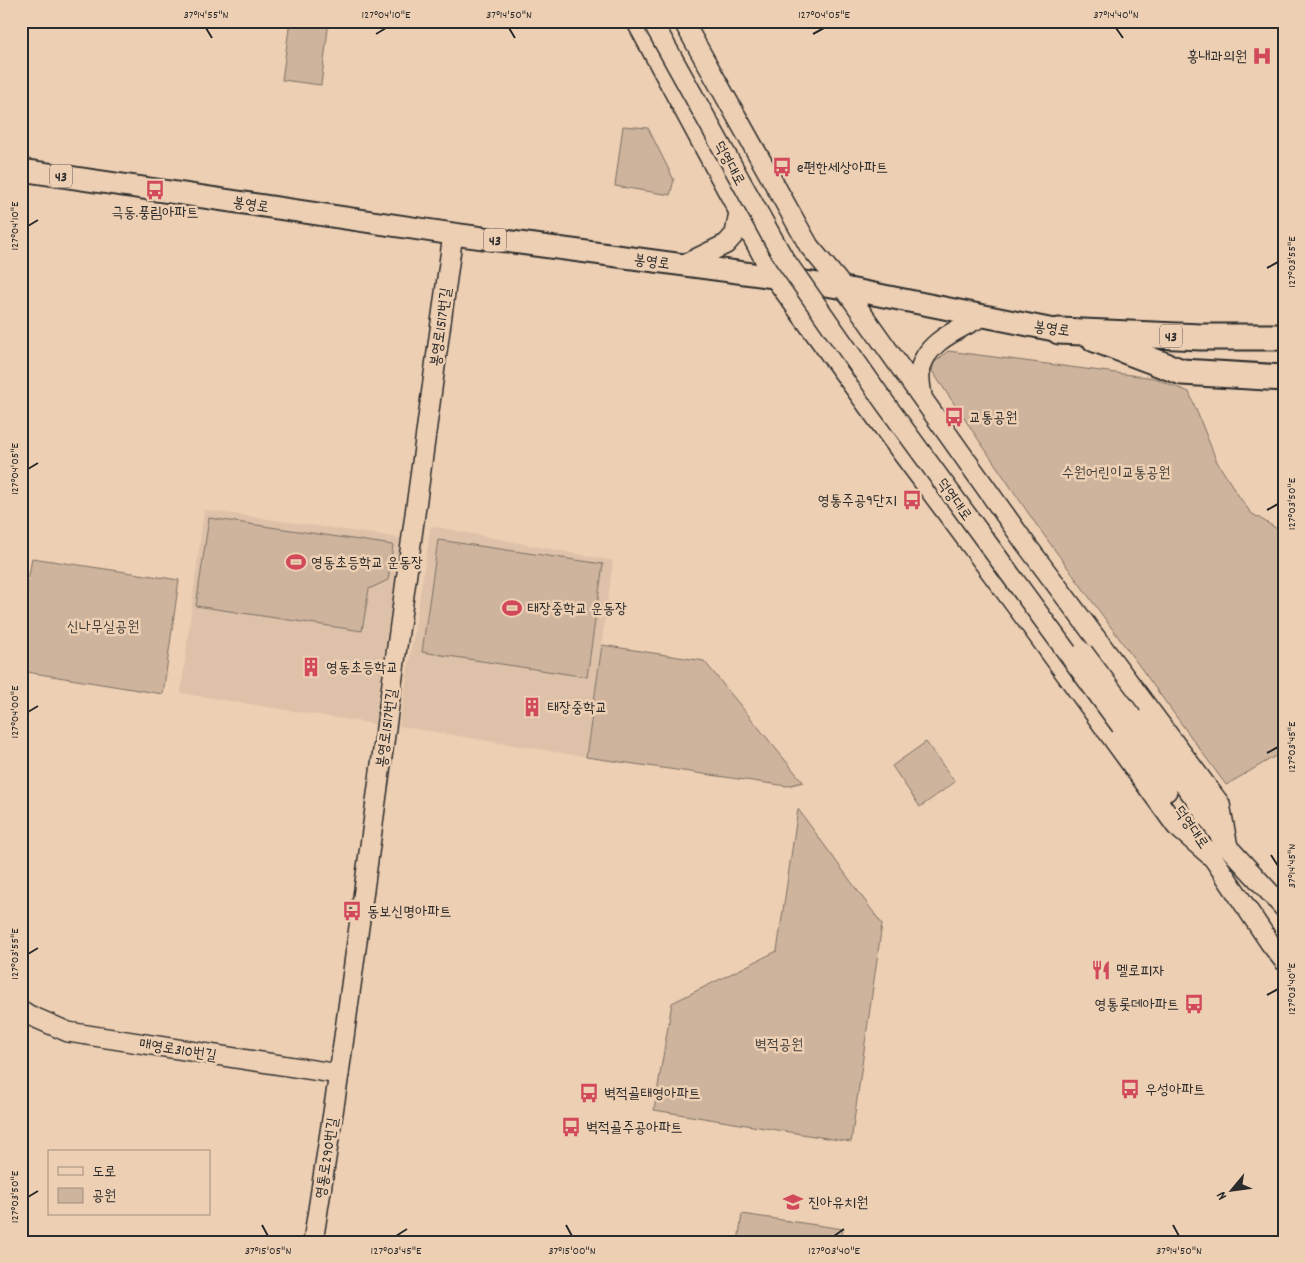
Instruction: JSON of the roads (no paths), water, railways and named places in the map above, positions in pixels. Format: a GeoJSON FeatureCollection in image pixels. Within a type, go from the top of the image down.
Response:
{"type":"FeatureCollection","features":[{"type":"Feature","properties":{"kind":"highway","name":"봉영로"},"geometry":{"type":"LineString","coordinates":[[1066,331],[1201,337],[1284,337]]}},
{"type":"Feature","properties":{"kind":"highway"},"geometry":{"type":"LineString","coordinates":[[1066,331],[1182,372],[1284,378]]}},
{"type":"Feature","properties":{"kind":"main road"},"geometry":{"type":"LineString","coordinates":[[636,21],[774,277],[878,421],[1032,626],[1176,826],[1221,852]]}},
{"type":"Feature","properties":{"kind":"main road","name":"덕영대로"},"geometry":{"type":"LineString","coordinates":[[652,21],[782,257],[885,403],[1126,721],[1192,796],[1270,943],[1284,961]]}},
{"type":"Feature","properties":{"kind":"main road","name":"덕영대로"},"geometry":{"type":"LineString","coordinates":[[665,21],[788,245],[892,398],[1126,721]]}},
{"type":"Feature","properties":{"kind":"main road"},"geometry":{"type":"LineString","coordinates":[[683,21],[809,246],[844,288],[1031,551],[1220,804],[1221,852]]}},
{"type":"Feature","properties":{"kind":"main road","name":"봉영로"},"geometry":{"type":"LineString","coordinates":[[21,170],[453,234],[774,277],[844,288],[1066,331]]}},
{"type":"Feature","properties":{"kind":"main road"},"geometry":{"type":"LineString","coordinates":[[683,264],[726,244],[736,234],[739,212]]}},
{"type":"Feature","properties":{"kind":"main road","name":"봉영로1517번길"},"geometry":{"type":"LineString","coordinates":[[339,1074],[453,234]]}},
{"type":"Feature","properties":{"kind":"main road"},"geometry":{"type":"LineString","coordinates":[[922,396],[920,373],[925,356],[930,349],[938,342],[983,316]]}},
{"type":"Feature","properties":{"kind":"main road","name":"덕영대로"},"geometry":{"type":"LineString","coordinates":[[1221,852],[1284,908]]}},
{"type":"Feature","properties":{"kind":"main road","name":"매영로310번길"},"geometry":{"type":"LineString","coordinates":[[21,1010],[68,1032],[339,1074]]}},
{"type":"Feature","properties":{"kind":"main road","name":"영통로290번길"},"geometry":{"type":"LineString","coordinates":[[313,1242],[339,1074]]}},
{"type":"Feature","properties":{"kind":"place","name":"홍내과의원"},"geometry":{"type":"Point","coordinates":[1262,56]}},
{"type":"Feature","properties":{"kind":"place","name":"e편한세상아파트"},"geometry":{"type":"Point","coordinates":[782,167]}},
{"type":"Feature","properties":{"kind":"place","name":"극동.풍림아파트"},"geometry":{"type":"Point","coordinates":[155,190]}},
{"type":"Feature","properties":{"kind":"place","name":"교통공원"},"geometry":{"type":"Point","coordinates":[954,417]}},
{"type":"Feature","properties":{"kind":"place","name":"영통주공9단지"},"geometry":{"type":"Point","coordinates":[912,500]}},
{"type":"Feature","properties":{"kind":"place","name":"영동초등학교 운동장"},"geometry":{"type":"Point","coordinates":[296,562]}},
{"type":"Feature","properties":{"kind":"place","name":"태장중학교 운동장"},"geometry":{"type":"Point","coordinates":[512,608]}},
{"type":"Feature","properties":{"kind":"place","name":"영동초등학교"},"geometry":{"type":"Point","coordinates":[311,667]}},
{"type":"Feature","properties":{"kind":"place","name":"태장중학교"},"geometry":{"type":"Point","coordinates":[532,707]}},
{"type":"Feature","properties":{"kind":"place","name":"동보신명아파트"},"geometry":{"type":"Point","coordinates":[352,911]}},
{"type":"Feature","properties":{"kind":"place","name":"멜로피자"},"geometry":{"type":"Point","coordinates":[1101,970]}},
{"type":"Feature","properties":{"kind":"place","name":"영통롯데아파트"},"geometry":{"type":"Point","coordinates":[1194,1004]}},
{"type":"Feature","properties":{"kind":"place","name":"우성아파트"},"geometry":{"type":"Point","coordinates":[1130,1089]}},
{"type":"Feature","properties":{"kind":"place","name":"벽적골태영아파트"},"geometry":{"type":"Point","coordinates":[589,1093]}},
{"type":"Feature","properties":{"kind":"place","name":"벽적골주공아파트"},"geometry":{"type":"Point","coordinates":[571,1127]}},
{"type":"Feature","properties":{"kind":"place","name":"진아유치원"},"geometry":{"type":"Point","coordinates":[793,1202]}},
{"type":"Feature","properties":{"kind":"park label","name":"수원어린이교통공원"},"geometry":{"type":"Point","coordinates":[1116,472]}},
{"type":"Feature","properties":{"kind":"park label","name":"신나무실공원"},"geometry":{"type":"Point","coordinates":[103,626]}},
{"type":"Feature","properties":{"kind":"park label","name":"벽적공원"},"geometry":{"type":"Point","coordinates":[779,1044]}}]}
